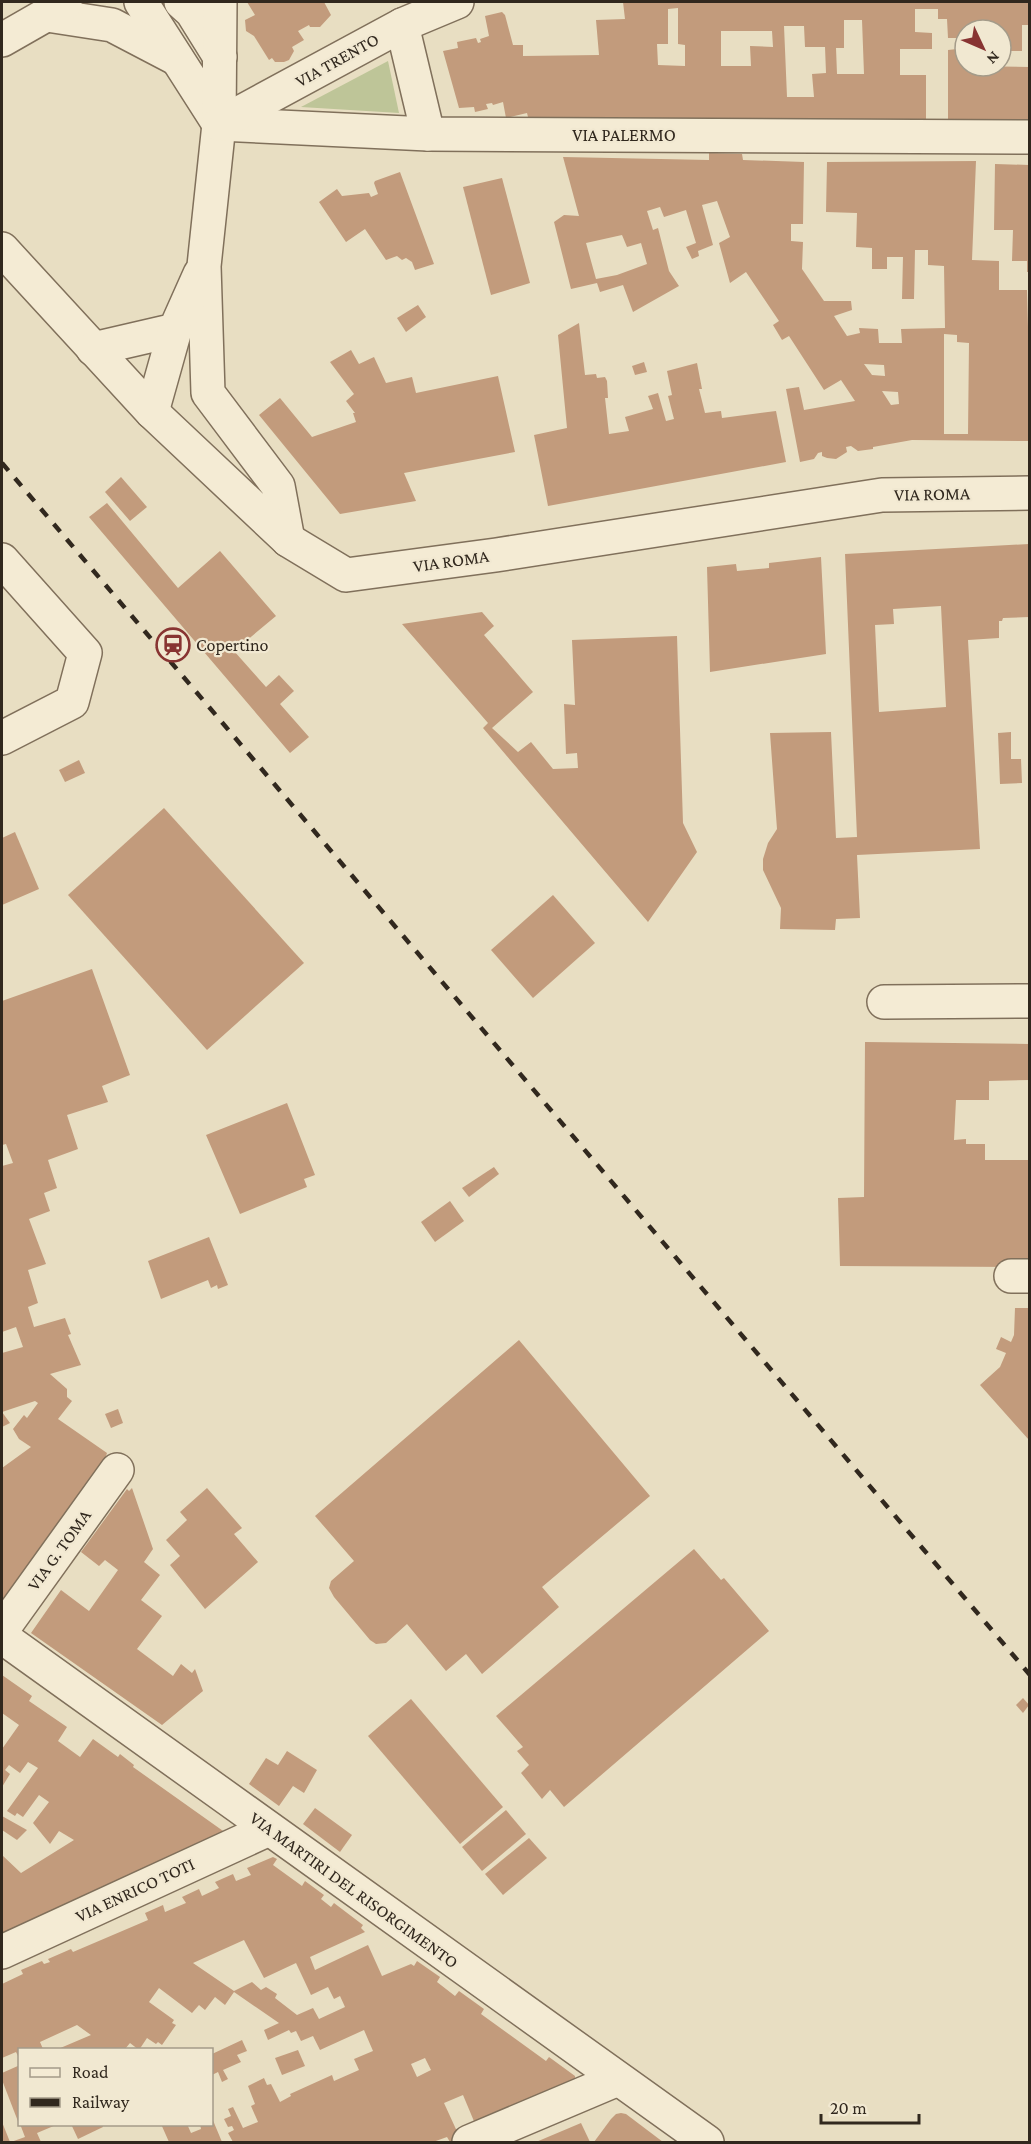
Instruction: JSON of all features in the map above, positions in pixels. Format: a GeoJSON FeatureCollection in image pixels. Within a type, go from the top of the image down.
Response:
{"type":"FeatureCollection","features":[{"type":"Feature","properties":{"kind":"street"},"geometry":{"type":"LineString","coordinates":[[141,2],[219,124]]}},
{"type":"Feature","properties":{"kind":"street"},"geometry":{"type":"LineString","coordinates":[[181,2],[192,12],[220,57]]}},
{"type":"Feature","properties":{"kind":"street"},"geometry":{"type":"LineString","coordinates":[[220,2],[219,124],[204,266],[208,393],[278,486],[288,540]]}},
{"type":"Feature","properties":{"kind":"street","name":"VIA TRENTO"},"geometry":{"type":"LineString","coordinates":[[219,124],[402,25],[457,2]]}},
{"type":"Feature","properties":{"kind":"street"},"geometry":{"type":"LineString","coordinates":[[2,40],[59,8],[112,25],[177,59]]}},
{"type":"Feature","properties":{"kind":"street"},"geometry":{"type":"LineString","coordinates":[[402,25],[428,134]]}},
{"type":"Feature","properties":{"kind":"street","name":"VIA PALERMO"},"geometry":{"type":"LineString","coordinates":[[219,124],[428,134],[1029,137]]}},
{"type":"Feature","properties":{"kind":"street","name":"VIA ROMA"},"geometry":{"type":"LineString","coordinates":[[2,249],[152,412],[288,540],[346,575],[496,555],[882,495],[1029,493]]}},
{"type":"Feature","properties":{"kind":"street"},"geometry":{"type":"LineString","coordinates":[[152,412],[175,330],[204,266]]}},
{"type":"Feature","properties":{"kind":"street"},"geometry":{"type":"LineString","coordinates":[[93,349],[175,330]]}},
{"type":"Feature","properties":{"kind":"street"},"geometry":{"type":"LineString","coordinates":[[152,412],[208,393]]}},
{"type":"Feature","properties":{"kind":"street"},"geometry":{"type":"LineString","coordinates":[[2,560],[85,653],[72,702],[2,738]]}},
{"type":"Feature","properties":{"kind":"street"},"geometry":{"type":"LineString","coordinates":[[884,1002],[1029,1001]]}},
{"type":"Feature","properties":{"kind":"street","name":"VIA G. TOMA"},"geometry":{"type":"LineString","coordinates":[[2,1630],[117,1470]]}},
{"type":"Feature","properties":{"kind":"street","name":"VIA MARTIRI DEL RISORGIMENTO"},"geometry":{"type":"LineString","coordinates":[[2,1637],[707,2142]]}},
{"type":"Feature","properties":{"kind":"street","name":"VIA ENRICO TOTI"},"geometry":{"type":"LineString","coordinates":[[2,1952],[269,1829]]}},
{"type":"Feature","properties":{"kind":"street"},"geometry":{"type":"LineString","coordinates":[[469,2142],[618,2079]]}},
{"type":"Feature","properties":{"kind":"green space"},"geometry":{"type":"Polygon","coordinates":[[[388,61],[399,113],[301,107],[388,61]]]}},
{"type":"Feature","properties":{"kind":"building"},"geometry":{"type":"Polygon","coordinates":[[[247,2],[324,2],[331,15],[320,27],[309,25],[298,31],[304,40],[292,47],[294,51],[289,60],[275,62],[272,58],[269,60],[254,36],[246,31],[245,20],[255,15],[247,2]]]}},
{"type":"Feature","properties":{"kind":"building"},"geometry":{"type":"Polygon","coordinates":[[[623,2],[1029,2],[1029,25],[1022,25],[1022,51],[1013,51],[1013,18],[953,18],[953,38],[948,38],[947,19],[938,19],[938,9],[915,9],[915,32],[932,33],[932,49],[900,49],[900,75],[926,75],[926,123],[637,124],[636,118],[548,117],[548,122],[533,122],[532,117],[528,117],[527,113],[506,118],[503,102],[493,105],[492,103],[486,104],[488,109],[475,112],[474,107],[459,108],[443,51],[458,48],[457,42],[476,38],[478,43],[481,42],[480,39],[489,36],[485,16],[502,12],[505,15],[513,45],[523,45],[523,56],[599,55],[596,20],[625,19],[623,2]],[[678,8],[668,9],[668,44],[657,44],[658,65],[685,66],[685,45],[678,44],[678,8]],[[844,20],[844,48],[836,48],[837,74],[864,74],[862,20],[844,20]],[[784,26],[787,97],[814,97],[812,74],[826,73],[825,47],[805,47],[804,26],[784,26]],[[721,31],[721,66],[751,66],[750,46],[773,47],[772,31],[721,31]]]}},
{"type":"Feature","properties":{"kind":"building"},"geometry":{"type":"Polygon","coordinates":[[[953,49],[953,78],[1013,78],[1013,67],[1029,67],[1029,126],[948,124],[948,50],[953,49]]]}},
{"type":"Feature","properties":{"kind":"building"},"geometry":{"type":"Polygon","coordinates":[[[709,153],[742,154],[743,160],[804,162],[803,224],[791,224],[791,241],[803,242],[802,269],[824,301],[851,301],[852,310],[834,316],[847,336],[860,333],[859,328],[878,329],[879,343],[902,343],[901,329],[945,328],[944,266],[928,265],[928,250],[915,250],[914,299],[902,299],[903,257],[887,257],[887,269],[872,269],[872,248],[856,247],[857,213],[826,212],[827,162],[976,161],[972,260],[999,261],[999,290],[1027,290],[1029,441],[912,440],[858,451],[851,446],[846,447],[847,452],[836,459],[822,456],[822,452],[818,453],[814,459],[800,462],[786,389],[799,387],[804,410],[855,401],[841,380],[824,390],[789,336],[782,340],[773,325],[779,321],[746,272],[730,283],[719,243],[730,237],[717,201],[702,205],[713,245],[698,251],[699,256],[692,259],[686,247],[696,243],[686,210],[664,217],[660,207],[647,211],[653,230],[658,228],[669,271],[679,286],[633,312],[623,285],[600,292],[597,283],[571,289],[554,222],[564,215],[579,216],[563,157],[709,160],[709,153]],[[622,235],[586,243],[596,279],[617,275],[647,264],[641,243],[627,247],[622,235]],[[944,334],[944,434],[968,434],[969,343],[957,342],[957,335],[944,334]],[[864,364],[872,375],[885,376],[884,365],[864,364]],[[882,391],[891,405],[899,404],[898,392],[882,391]]]}},
{"type":"Feature","properties":{"kind":"building"},"geometry":{"type":"Polygon","coordinates":[[[995,164],[1029,165],[1029,272],[1027,272],[1027,261],[1012,261],[1013,230],[994,230],[995,164]]]}},
{"type":"Feature","properties":{"kind":"building"},"geometry":{"type":"Polygon","coordinates":[[[400,172],[434,264],[415,270],[412,262],[406,258],[402,260],[397,256],[386,260],[365,229],[346,242],[319,202],[337,189],[342,196],[369,193],[371,197],[378,194],[375,181],[400,172]]]}},
{"type":"Feature","properties":{"kind":"building"},"geometry":{"type":"Polygon","coordinates":[[[502,178],[530,283],[491,295],[463,187],[502,178]]]}},
{"type":"Feature","properties":{"kind":"building"},"geometry":{"type":"Polygon","coordinates":[[[418,305],[426,317],[406,332],[397,318],[418,305]]]}},
{"type":"Feature","properties":{"kind":"building"},"geometry":{"type":"Polygon","coordinates":[[[579,323],[585,375],[596,374],[597,378],[605,377],[607,381],[608,398],[605,398],[609,434],[629,431],[625,417],[653,409],[648,396],[658,393],[666,421],[674,419],[668,396],[672,395],[667,371],[697,363],[702,389],[699,389],[705,413],[721,411],[722,418],[776,411],[786,462],[548,506],[534,435],[567,428],[558,335],[579,323]]]}},
{"type":"Feature","properties":{"kind":"building"},"geometry":{"type":"Polygon","coordinates":[[[351,350],[359,364],[374,357],[386,383],[412,377],[416,393],[498,376],[515,452],[404,473],[416,501],[340,514],[259,415],[280,398],[312,437],[356,422],[353,413],[355,413],[346,401],[354,394],[330,362],[351,350]]]}},
{"type":"Feature","properties":{"kind":"building"},"geometry":{"type":"Polygon","coordinates":[[[644,362],[647,372],[635,375],[632,366],[644,362]]]}},
{"type":"Feature","properties":{"kind":"building"},"geometry":{"type":"Polygon","coordinates":[[[121,477],[147,507],[130,521],[105,492],[121,477]]]}},
{"type":"Feature","properties":{"kind":"building"},"geometry":{"type":"Polygon","coordinates":[[[107,503],[178,588],[220,551],[276,616],[234,651],[266,687],[279,675],[294,691],[280,704],[309,737],[290,753],[89,517],[107,503]]]}},
{"type":"Feature","properties":{"kind":"building"},"geometry":{"type":"Polygon","coordinates":[[[1029,544],[1029,617],[1003,618],[999,621],[999,638],[968,640],[980,849],[857,855],[860,918],[836,919],[835,930],[780,929],[781,908],[763,870],[763,859],[768,843],[777,829],[770,733],[831,732],[836,838],[857,837],[845,554],[1029,544]],[[941,606],[893,609],[894,624],[875,625],[879,712],[946,707],[941,606]]]}},
{"type":"Feature","properties":{"kind":"building"},"geometry":{"type":"Polygon","coordinates":[[[821,557],[826,654],[710,672],[707,567],[736,564],[737,571],[769,568],[769,563],[821,557]]]}},
{"type":"Feature","properties":{"kind":"building"},"geometry":{"type":"Polygon","coordinates":[[[482,612],[494,626],[484,635],[533,692],[492,728],[518,752],[531,742],[553,769],[578,768],[577,753],[566,754],[564,704],[575,705],[572,640],[677,636],[683,823],[697,852],[648,922],[483,728],[488,723],[402,624],[482,612]]]}},
{"type":"Feature","properties":{"kind":"building"},"geometry":{"type":"Polygon","coordinates":[[[1011,732],[1011,759],[1021,759],[1022,783],[1000,784],[998,733],[1011,732]]]}},
{"type":"Feature","properties":{"kind":"building"},"geometry":{"type":"Polygon","coordinates":[[[79,760],[85,773],[65,782],[59,770],[79,760]]]}},
{"type":"Feature","properties":{"kind":"building"},"geometry":{"type":"Polygon","coordinates":[[[164,808],[304,963],[207,1050],[68,895],[164,808]]]}},
{"type":"Feature","properties":{"kind":"building"},"geometry":{"type":"Polygon","coordinates":[[[15,832],[39,889],[2,905],[2,838],[15,832]]]}},
{"type":"Feature","properties":{"kind":"building"},"geometry":{"type":"Polygon","coordinates":[[[553,895],[595,943],[533,998],[491,950],[553,895]]]}},
{"type":"Feature","properties":{"kind":"building"},"geometry":{"type":"Polygon","coordinates":[[[92,969],[130,1075],[102,1086],[108,1102],[67,1115],[78,1149],[48,1160],[57,1188],[44,1193],[50,1211],[29,1219],[46,1264],[28,1270],[38,1303],[28,1307],[34,1327],[65,1318],[71,1334],[68,1335],[81,1365],[50,1374],[67,1389],[67,1397],[72,1401],[58,1419],[107,1453],[103,1465],[2,1605],[2,1468],[31,1447],[19,1439],[13,1429],[24,1415],[27,1418],[38,1403],[35,1401],[2,1412],[2,1353],[23,1347],[16,1327],[2,1332],[2,1166],[13,1163],[6,1144],[2,1145],[2,1001],[92,969]]]}},
{"type":"Feature","properties":{"kind":"building"},"geometry":{"type":"Polygon","coordinates":[[[865,1042],[1029,1044],[1029,1080],[989,1081],[989,1100],[956,1100],[954,1140],[966,1139],[966,1144],[985,1144],[985,1160],[1029,1160],[1029,1267],[840,1266],[838,1198],[864,1197],[865,1042]]]}},
{"type":"Feature","properties":{"kind":"building"},"geometry":{"type":"Polygon","coordinates":[[[287,1103],[315,1175],[304,1179],[307,1187],[240,1214],[206,1135],[287,1103]]]}},
{"type":"Feature","properties":{"kind":"building"},"geometry":{"type":"Polygon","coordinates":[[[494,1167],[499,1174],[469,1197],[462,1188],[494,1167]]]}},
{"type":"Feature","properties":{"kind":"building"},"geometry":{"type":"Polygon","coordinates":[[[450,1201],[464,1221],[435,1242],[421,1222],[450,1201]]]}},
{"type":"Feature","properties":{"kind":"building"},"geometry":{"type":"Polygon","coordinates":[[[209,1237],[228,1285],[218,1289],[217,1285],[211,1288],[208,1280],[161,1299],[148,1261],[209,1237]]]}},
{"type":"Feature","properties":{"kind":"building"},"geometry":{"type":"Polygon","coordinates":[[[1015,1308],[1029,1308],[1029,1440],[980,1385],[1000,1367],[1006,1353],[996,1349],[1001,1337],[1011,1342],[1014,1335],[1015,1308]]]}},
{"type":"Feature","properties":{"kind":"building"},"geometry":{"type":"Polygon","coordinates":[[[519,1340],[650,1496],[542,1587],[559,1607],[482,1674],[466,1654],[446,1671],[407,1624],[386,1643],[376,1644],[370,1640],[329,1588],[331,1581],[354,1561],[315,1516],[519,1340]]]}},
{"type":"Feature","properties":{"kind":"building"},"geometry":{"type":"Polygon","coordinates":[[[118,1409],[123,1423],[111,1428],[105,1414],[118,1409]]]}},
{"type":"Feature","properties":{"kind":"building"},"geometry":{"type":"Polygon","coordinates":[[[2,1412],[10,1423],[2,1427],[2,1412]]]}},
{"type":"Feature","properties":{"kind":"building"},"geometry":{"type":"Polygon","coordinates":[[[132,1488],[153,1549],[144,1562],[160,1575],[141,1600],[162,1616],[137,1649],[173,1676],[181,1664],[192,1673],[195,1669],[203,1691],[162,1725],[31,1633],[61,1590],[89,1611],[118,1570],[105,1560],[99,1566],[81,1552],[127,1489],[129,1491],[132,1488]]]}},
{"type":"Feature","properties":{"kind":"building"},"geometry":{"type":"Polygon","coordinates":[[[207,1488],[242,1528],[234,1534],[258,1562],[205,1609],[170,1565],[180,1556],[166,1540],[187,1520],[180,1512],[207,1488]]]}},
{"type":"Feature","properties":{"kind":"building"},"geometry":{"type":"Polygon","coordinates":[[[694,1549],[721,1580],[724,1578],[769,1631],[564,1807],[550,1790],[542,1799],[521,1773],[529,1765],[517,1751],[523,1747],[496,1716],[694,1549]]]}},
{"type":"Feature","properties":{"kind":"building"},"geometry":{"type":"Polygon","coordinates":[[[2,1675],[32,1696],[29,1701],[67,1727],[58,1741],[80,1757],[93,1739],[118,1757],[120,1754],[134,1765],[133,1767],[233,1838],[2,1948],[2,1855],[21,1873],[74,1840],[59,1831],[50,1844],[33,1823],[49,1802],[39,1795],[23,1817],[17,1813],[15,1816],[7,1811],[38,1768],[28,1762],[20,1773],[9,1765],[5,1770],[10,1774],[2,1787],[2,1749],[19,1725],[2,1713],[2,1675]]]}},
{"type":"Feature","properties":{"kind":"building"},"geometry":{"type":"Polygon","coordinates":[[[1023,1698],[1029,1705],[1023,1713],[1016,1705],[1023,1698]]]}},
{"type":"Feature","properties":{"kind":"building"},"geometry":{"type":"Polygon","coordinates":[[[411,1699],[503,1807],[460,1844],[368,1736],[411,1699]]]}},
{"type":"Feature","properties":{"kind":"building"},"geometry":{"type":"Polygon","coordinates":[[[287,1751],[317,1770],[304,1793],[293,1786],[279,1806],[249,1784],[266,1758],[278,1765],[287,1751]]]}},
{"type":"Feature","properties":{"kind":"building"},"geometry":{"type":"Polygon","coordinates":[[[315,1808],[352,1835],[340,1852],[303,1824],[315,1808]]]}},
{"type":"Feature","properties":{"kind":"building"},"geometry":{"type":"Polygon","coordinates":[[[506,1810],[526,1834],[482,1871],[462,1847],[506,1810]]]}},
{"type":"Feature","properties":{"kind":"building"},"geometry":{"type":"Polygon","coordinates":[[[2,1816],[27,1830],[17,1840],[2,1830],[2,1816]]]}},
{"type":"Feature","properties":{"kind":"building"},"geometry":{"type":"Polygon","coordinates":[[[529,1838],[547,1858],[503,1895],[485,1874],[529,1838]]]}},
{"type":"Feature","properties":{"kind":"building"},"geometry":{"type":"Polygon","coordinates":[[[273,1857],[277,1859],[273,1865],[302,1886],[305,1881],[324,1895],[321,1899],[331,1907],[334,1903],[363,1925],[361,1928],[365,1932],[310,1957],[315,1970],[368,1945],[382,1976],[411,1964],[414,1966],[417,1961],[440,1977],[437,1982],[455,1996],[459,1991],[484,2009],[481,2014],[546,2061],[549,2057],[575,2076],[575,2089],[476,2126],[463,2095],[444,2103],[460,2138],[450,2142],[447,2137],[433,2142],[233,2142],[228,2133],[234,2130],[232,2126],[228,2127],[224,2119],[231,2116],[228,2109],[233,2107],[243,2128],[258,2122],[251,2106],[255,2104],[248,2086],[264,2078],[267,2085],[271,2084],[280,2102],[291,2096],[290,2094],[332,2075],[334,2081],[359,2070],[354,2059],[373,2051],[364,2030],[320,2050],[313,2036],[301,2041],[296,2031],[291,2033],[289,2030],[268,2040],[264,2030],[279,2023],[234,1992],[225,2005],[215,1997],[205,2010],[199,2005],[192,2013],[159,1988],[149,2002],[174,2020],[172,2023],[176,2025],[162,2045],[147,2038],[140,2048],[130,2043],[126,2048],[60,2048],[91,2035],[77,2025],[40,2042],[43,2048],[18,2048],[18,2056],[16,2052],[2,2058],[2,1984],[23,1974],[21,1970],[42,1961],[44,1964],[50,1962],[48,1959],[71,1949],[73,1952],[148,1920],[145,1913],[163,1905],[165,1912],[186,1903],[182,1897],[199,1889],[202,1896],[219,1888],[215,1882],[233,1874],[236,1881],[251,1875],[247,1868],[273,1857]],[[244,1940],[193,1963],[234,1991],[252,1982],[261,1990],[266,1987],[277,1994],[275,1998],[297,2015],[313,2008],[319,2019],[345,2007],[340,1996],[334,1999],[328,1987],[311,1995],[296,1963],[264,1978],[244,1940]],[[425,2058],[411,2064],[417,2077],[431,2070],[425,2058]]]}},
{"type":"Feature","properties":{"kind":"building"},"geometry":{"type":"Polygon","coordinates":[[[242,2040],[247,2051],[237,2055],[241,2062],[223,2070],[228,2079],[222,2082],[218,2072],[213,2074],[213,2054],[242,2040]]]}},
{"type":"Feature","properties":{"kind":"building"},"geometry":{"type":"Polygon","coordinates":[[[298,2050],[305,2066],[282,2075],[275,2058],[298,2050]]]}},
{"type":"Feature","properties":{"kind":"building"},"geometry":{"type":"Polygon","coordinates":[[[18,2066],[18,2121],[2,2080],[2,2073],[18,2066]]]}},
{"type":"Feature","properties":{"kind":"building"},"geometry":{"type":"Polygon","coordinates":[[[621,2113],[626,2114],[663,2142],[594,2142],[611,2119],[621,2113]]]}},
{"type":"Feature","properties":{"kind":"building"},"geometry":{"type":"Polygon","coordinates":[[[213,2120],[222,2142],[169,2142],[162,2126],[188,2126],[191,2133],[201,2129],[200,2126],[213,2126],[213,2120]]]}},
{"type":"Feature","properties":{"kind":"building"},"geometry":{"type":"Polygon","coordinates":[[[2,2122],[10,2142],[2,2142],[2,2122]]]}},
{"type":"Feature","properties":{"kind":"building"},"geometry":{"type":"Polygon","coordinates":[[[581,2123],[590,2142],[536,2142],[581,2123]]]}},
{"type":"Feature","properties":{"kind":"building"},"geometry":{"type":"Polygon","coordinates":[[[21,2126],[54,2126],[37,2133],[41,2142],[11,2142],[25,2137],[21,2126]]]}},
{"type":"Feature","properties":{"kind":"building"},"geometry":{"type":"Polygon","coordinates":[[[72,2126],[103,2126],[103,2127],[78,2139],[72,2126]]]}},
{"type":"Feature","properties":{"kind":"railway"},"geometry":{"type":"LineString","coordinates":[[2,463],[1030,1675]]}},
{"type":"Feature","properties":{"kind":"place","name":"Copertino"},"geometry":{"type":"Point","coordinates":[173,645]}}]}
